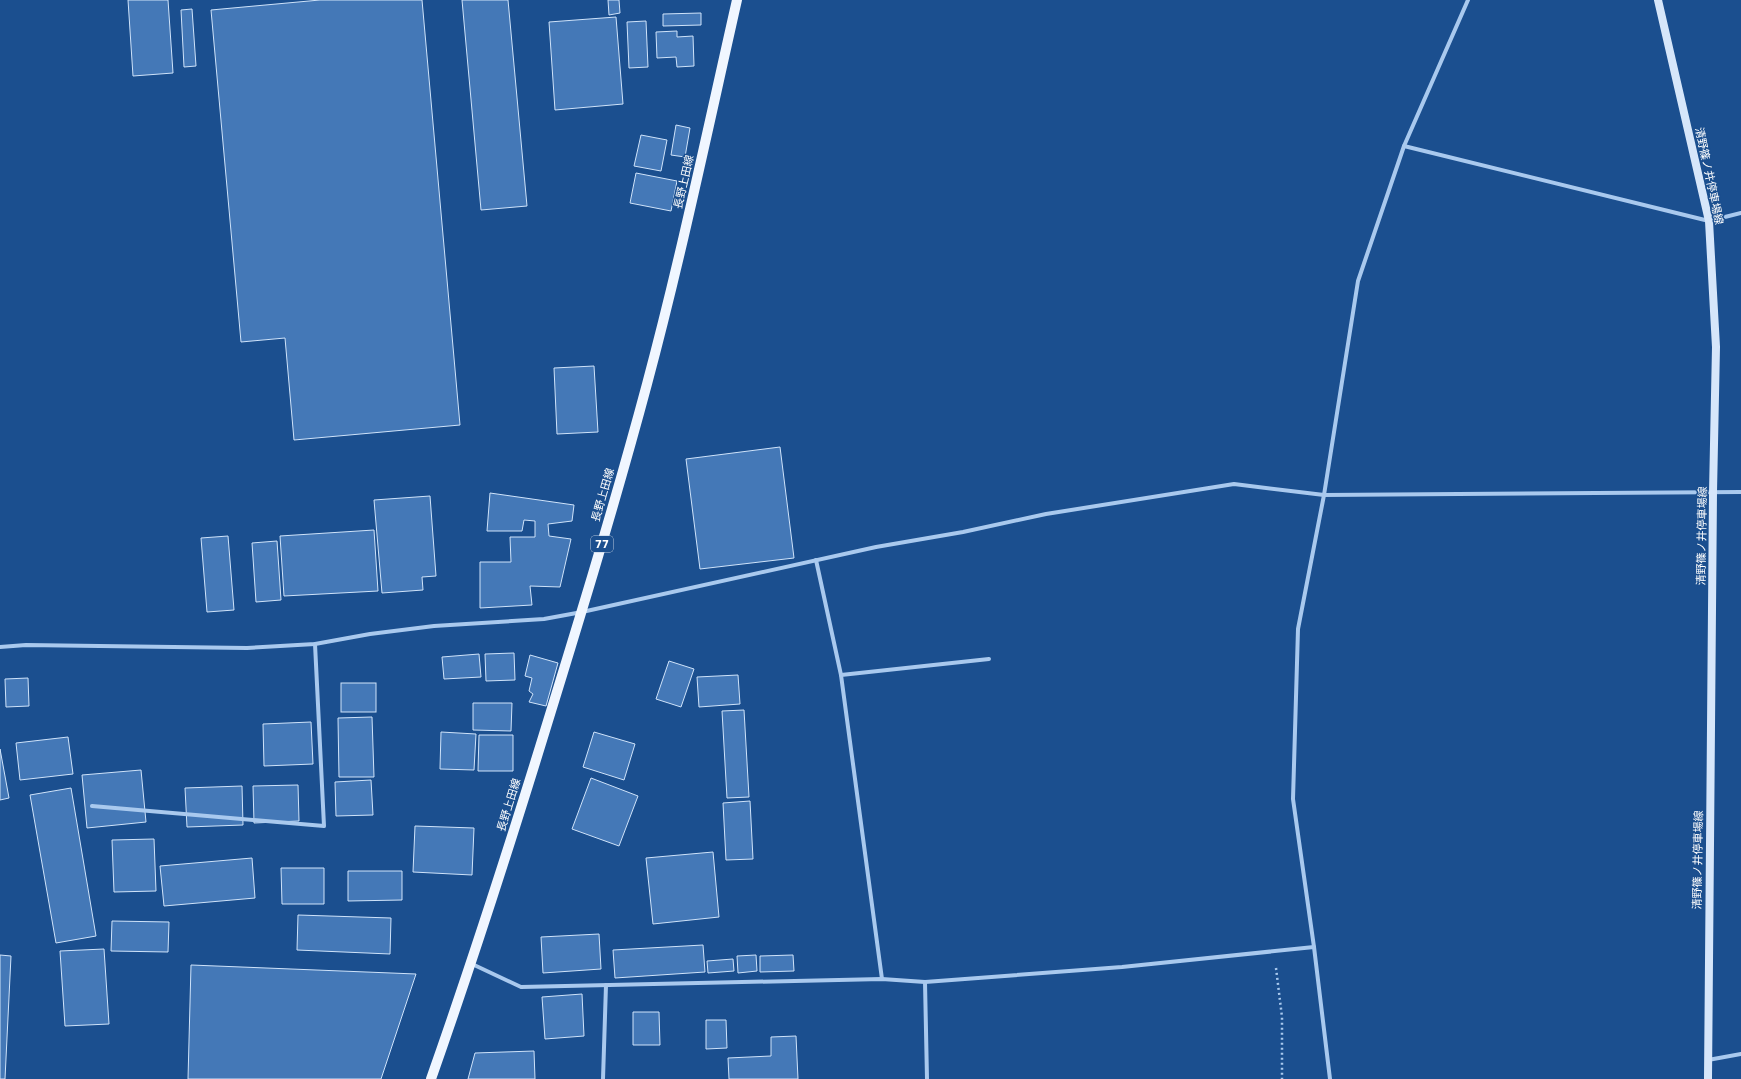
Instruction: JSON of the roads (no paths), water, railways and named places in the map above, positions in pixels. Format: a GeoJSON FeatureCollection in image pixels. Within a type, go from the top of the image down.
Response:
{"type":"FeatureCollection","features":[{"type":"Feature","properties":{"kind":"main road","name":"長野上田線"},"geometry":{"type":"LineString","coordinates":[[431,1079],[471,964],[582,612],[647,383],[690,209],[737,0]]}},
{"type":"Feature","properties":{"kind":"main road","name":"清野篠ノ井停車場線"},"geometry":{"type":"LineString","coordinates":[[1658,0],[1709,221],[1716,347],[1713,492],[1708,1079]]}},
{"type":"Feature","properties":{"kind":"street"},"geometry":{"type":"LineString","coordinates":[[1330,1079],[1314,947],[1293,799],[1298,629],[1324,494],[1358,281],[1404,146],[1468,0]]}},
{"type":"Feature","properties":{"kind":"street"},"geometry":{"type":"LineString","coordinates":[[1404,146],[1709,221],[1741,213]]}},
{"type":"Feature","properties":{"kind":"street"},"geometry":{"type":"LineString","coordinates":[[0,647],[26,645],[247,648],[315,644],[370,634],[434,626],[544,618],[582,612],[876,547],[963,532],[1046,514],[1234,484],[1324,494],[1741,492]]}},
{"type":"Feature","properties":{"kind":"street"},"geometry":{"type":"LineString","coordinates":[[816,560],[841,675],[882,979]]}},
{"type":"Feature","properties":{"kind":"street"},"geometry":{"type":"LineString","coordinates":[[92,806],[324,826],[315,644]]}},
{"type":"Feature","properties":{"kind":"street"},"geometry":{"type":"LineString","coordinates":[[841,675],[989,659]]}},
{"type":"Feature","properties":{"kind":"street"},"geometry":{"type":"LineString","coordinates":[[471,964],[521,987],[882,979],[925,982],[1122,967],[1314,947]]}},
{"type":"Feature","properties":{"kind":"street"},"geometry":{"type":"LineString","coordinates":[[925,982],[927,1079]]}},
{"type":"Feature","properties":{"kind":"street"},"geometry":{"type":"LineString","coordinates":[[603,1079],[606,986]]}},
{"type":"Feature","properties":{"kind":"street"},"geometry":{"type":"LineString","coordinates":[[1707,1060],[1741,1054]]}}]}
